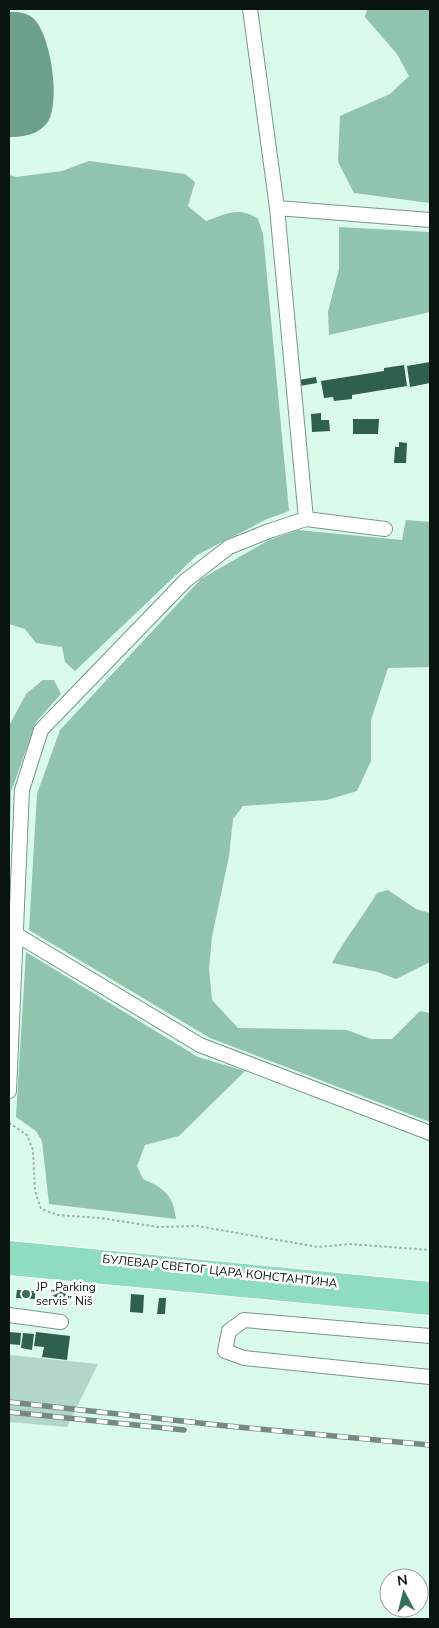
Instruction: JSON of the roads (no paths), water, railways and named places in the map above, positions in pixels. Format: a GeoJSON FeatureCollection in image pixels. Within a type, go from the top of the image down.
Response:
{"type":"FeatureCollection","features":[{"type":"Feature","properties":{"kind":"main road","name":"БУЛЕВАР СВЕТОГ ЦАРА КОНСТАНТИНА"},"geometry":{"type":"LineString","coordinates":[[9,1250],[430,1291]]}},
{"type":"Feature","properties":{"kind":"main road","name":"БУЛЕВАР СВЕТОГ ЦАРА КОНСТАНТИНА"},"geometry":{"type":"LineString","coordinates":[[9,1266],[430,1306]]}},
{"type":"Feature","properties":{"kind":"lane"},"geometry":{"type":"LineString","coordinates":[[250,9],[277,208],[306,519]]}},
{"type":"Feature","properties":{"kind":"lane"},"geometry":{"type":"LineString","coordinates":[[277,208],[430,220]]}},
{"type":"Feature","properties":{"kind":"lane"},"geometry":{"type":"LineString","coordinates":[[9,1091],[13,935],[22,790],[40,730],[184,581],[229,547],[306,519],[385,529]]}},
{"type":"Feature","properties":{"kind":"lane"},"geometry":{"type":"LineString","coordinates":[[13,935],[200,1045],[430,1133]]}},
{"type":"Feature","properties":{"kind":"lane"},"geometry":{"type":"LineString","coordinates":[[9,1315],[61,1322]]}},
{"type":"Feature","properties":{"kind":"lane"},"geometry":{"type":"LineString","coordinates":[[430,1336],[244,1320],[229,1331],[225,1351],[244,1358],[430,1377]]}},
{"type":"Feature","properties":{"kind":"railway"},"geometry":{"type":"LineString","coordinates":[[9,1402],[227,1426],[430,1445]]}},
{"type":"Feature","properties":{"kind":"railway"},"geometry":{"type":"LineString","coordinates":[[9,1412],[184,1430]]}},
{"type":"Feature","properties":{"kind":"place","name":"JP „Parking servis” Niš"},"geometry":{"type":"Point","coordinates":[26,1294]}}]}
